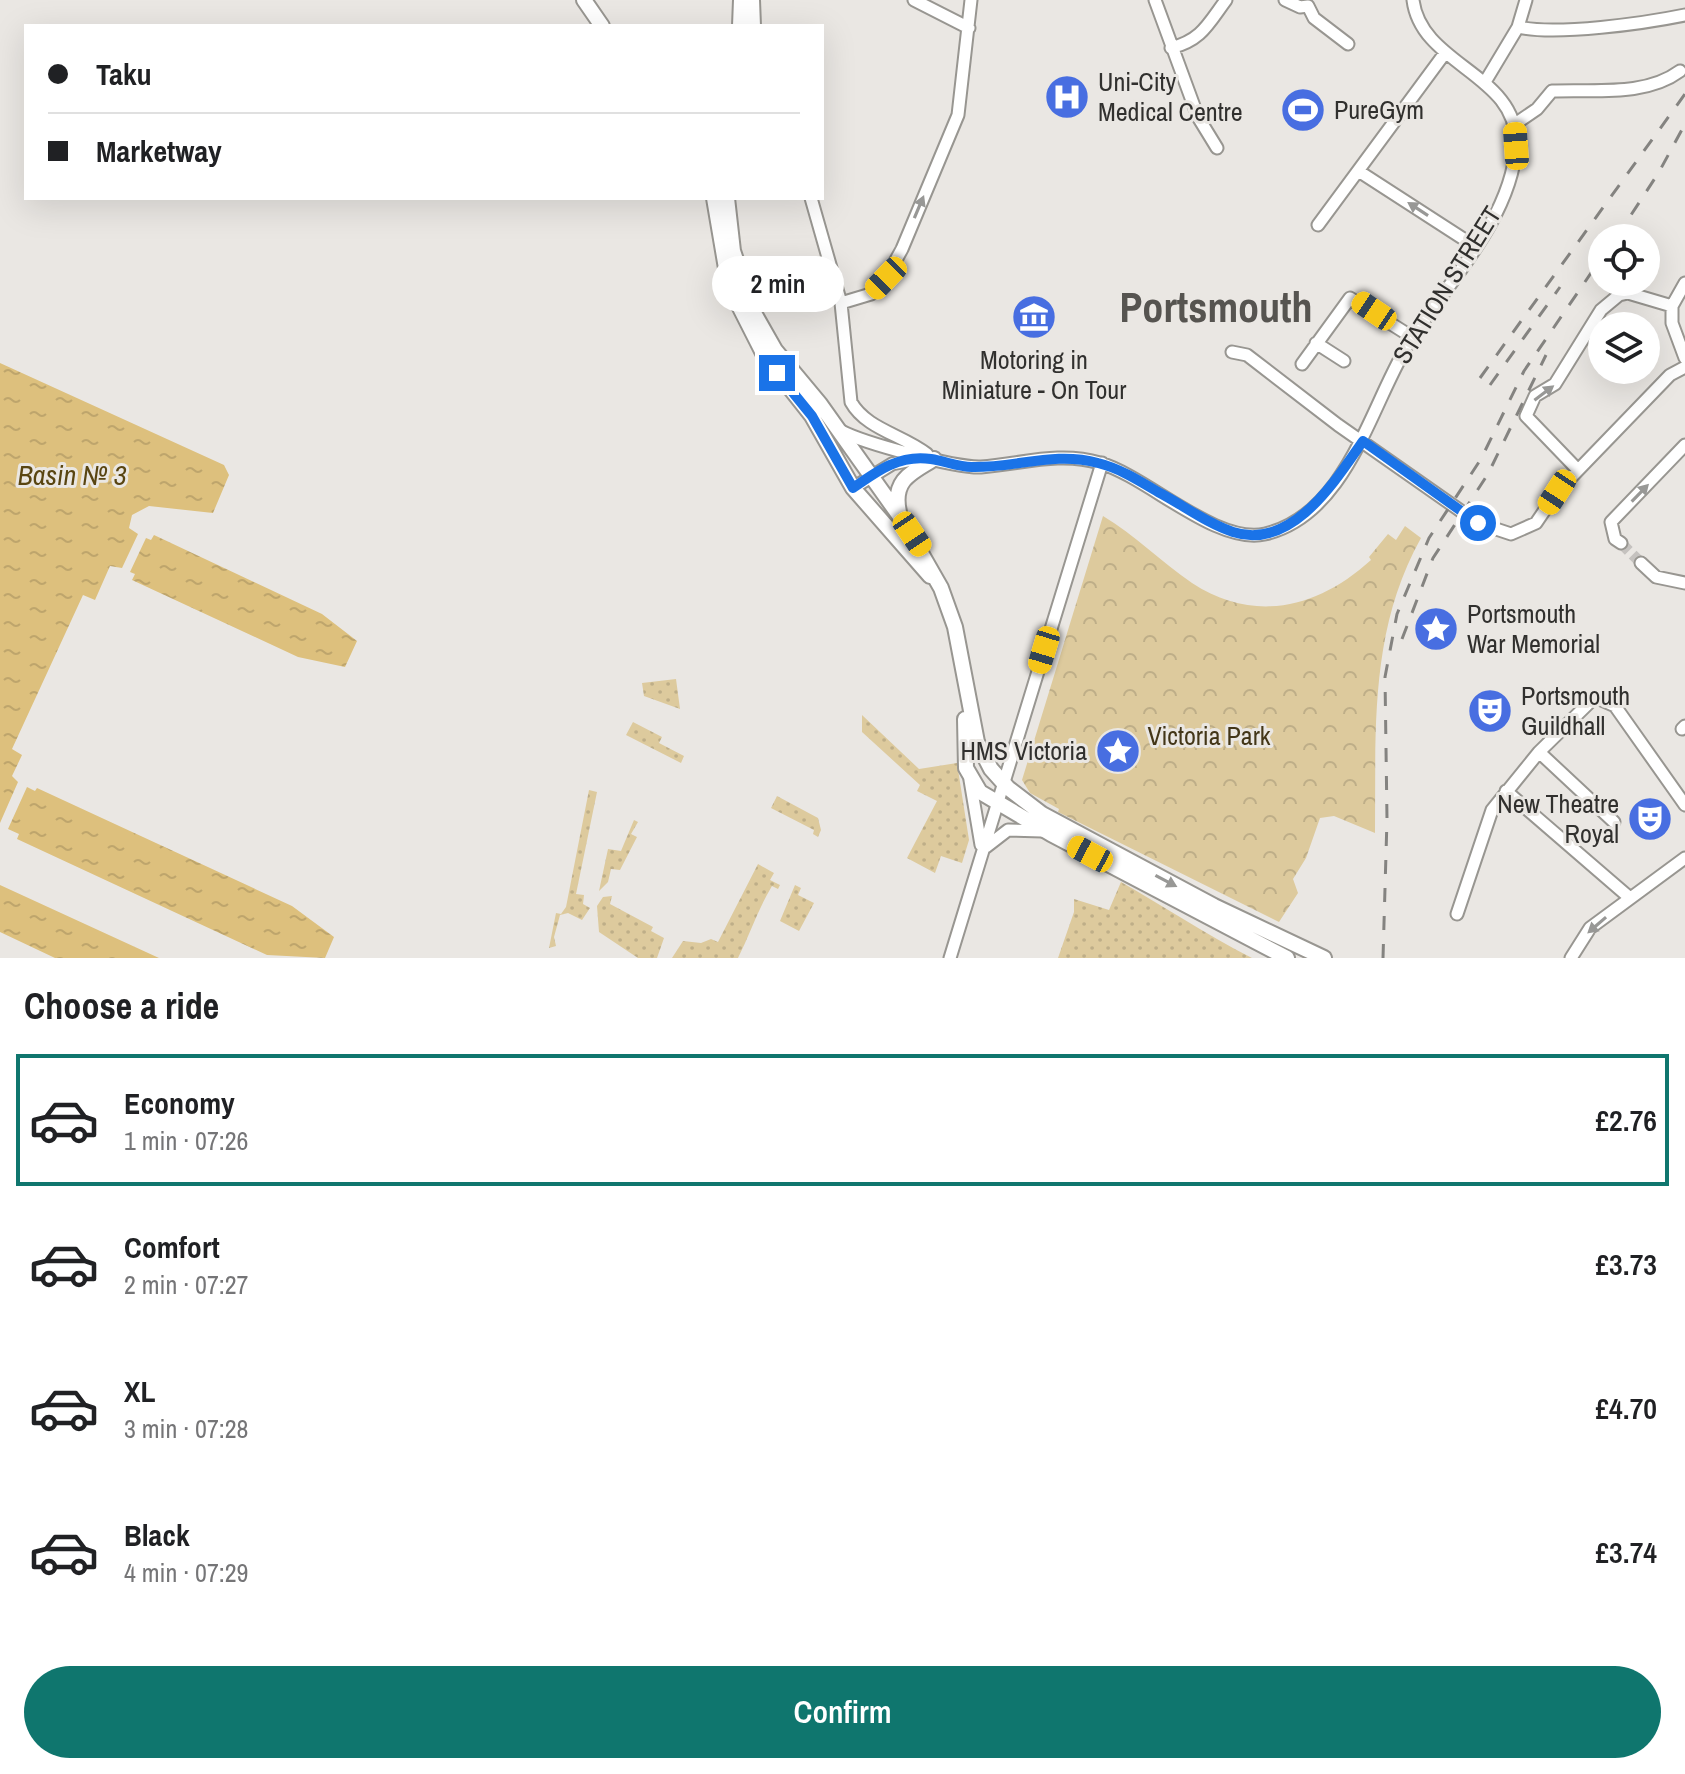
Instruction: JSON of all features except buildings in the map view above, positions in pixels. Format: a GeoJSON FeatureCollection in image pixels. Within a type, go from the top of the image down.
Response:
{"type":"FeatureCollection","features":[{"type":"Feature","properties":{"kind":"main road"},"geometry":{"type":"LineString","coordinates":[[584,0],[601,24]]}},
{"type":"Feature","properties":{"kind":"main road"},"geometry":{"type":"LineString","coordinates":[[740,24],[741,0]]}},
{"type":"Feature","properties":{"kind":"main road"},"geometry":{"type":"LineString","coordinates":[[752,0],[753,24]]}},
{"type":"Feature","properties":{"kind":"main road"},"geometry":{"type":"LineString","coordinates":[[714,200],[721,252],[742,318],[764,355],[812,416],[853,485],[941,588]]}},
{"type":"Feature","properties":{"kind":"main road"},"geometry":{"type":"LineString","coordinates":[[727,200],[733,251],[754,313],[775,350],[901,518],[941,588],[955,627],[978,762],[997,803]]}},
{"type":"Feature","properties":{"kind":"main road"},"geometry":{"type":"LineString","coordinates":[[901,518],[897,495],[901,482],[934,459]]}},
{"type":"Feature","properties":{"kind":"main road"},"geometry":{"type":"LineString","coordinates":[[965,695],[965,757],[970,779],[980,792],[1051,834],[1287,958]]}},
{"type":"Feature","properties":{"kind":"main road"},"geometry":{"type":"LineString","coordinates":[[972,726],[985,760],[1003,784],[1042,814],[1214,906],[1324,958]]}},
{"type":"Feature","properties":{"kind":"street"},"geometry":{"type":"LineString","coordinates":[[841,303],[871,294],[886,278],[958,115],[971,0]]}},
{"type":"Feature","properties":{"kind":"street"},"geometry":{"type":"LineString","coordinates":[[1155,0],[1198,117],[1217,148]]}},
{"type":"Feature","properties":{"kind":"street"},"geometry":{"type":"LineString","coordinates":[[1171,48],[1191,43],[1226,0]]}},
{"type":"Feature","properties":{"kind":"street"},"geometry":{"type":"LineString","coordinates":[[1285,0],[1312,3],[1314,18],[1348,44]]}},
{"type":"Feature","properties":{"kind":"street"},"geometry":{"type":"LineString","coordinates":[[1413,0],[1419,27],[1445,53],[1485,82],[1515,124],[1537,109],[1552,91],[1646,88],[1666,81],[1680,71]]}},
{"type":"Feature","properties":{"kind":"street"},"geometry":{"type":"LineString","coordinates":[[1485,82],[1518,27],[1526,0]]}},
{"type":"Feature","properties":{"kind":"street"},"geometry":{"type":"LineString","coordinates":[[918,1],[969,28]]}},
{"type":"Feature","properties":{"kind":"street"},"geometry":{"type":"LineString","coordinates":[[1518,27],[1532,30],[1577,27],[1685,15]]}},
{"type":"Feature","properties":{"kind":"street"},"geometry":{"type":"LineString","coordinates":[[1318,225],[1445,53]]}},
{"type":"Feature","properties":{"kind":"street","name":"STATION STREET"},"geometry":{"type":"LineString","coordinates":[[934,459],[969,467],[1068,456],[1102,463],[1141,481],[1232,532],[1256,535],[1286,525],[1324,493],[1363,441],[1412,337],[1476,247],[1511,174],[1516,146],[1515,124]]}},
{"type":"Feature","properties":{"kind":"street"},"geometry":{"type":"LineString","coordinates":[[1360,172],[1476,247]]}},
{"type":"Feature","properties":{"kind":"street"},"geometry":{"type":"LineString","coordinates":[[812,200],[841,303],[846,381],[857,414],[910,441],[934,459]]}},
{"type":"Feature","properties":{"kind":"street"},"geometry":{"type":"LineString","coordinates":[[1685,283],[1672,306],[1672,323],[1685,358]]}},
{"type":"Feature","properties":{"kind":"street"},"geometry":{"type":"LineString","coordinates":[[1578,470],[1526,416],[1535,396],[1555,384],[1589,326],[1601,310],[1619,295],[1628,293],[1672,306]]}},
{"type":"Feature","properties":{"kind":"street"},"geometry":{"type":"LineString","coordinates":[[1302,364],[1350,298],[1412,337]]}},
{"type":"Feature","properties":{"kind":"street"},"geometry":{"type":"LineString","coordinates":[[1316,343],[1344,361]]}},
{"type":"Feature","properties":{"kind":"street"},"geometry":{"type":"LineString","coordinates":[[1232,352],[1247,355],[1445,501],[1487,527],[1511,534],[1536,523],[1557,492],[1578,470],[1670,375],[1685,367]]}},
{"type":"Feature","properties":{"kind":"street"},"geometry":{"type":"LineString","coordinates":[[837,429],[866,442],[934,459]]}},
{"type":"Feature","properties":{"kind":"street"},"geometry":{"type":"LineString","coordinates":[[1621,543],[1615,539],[1611,522],[1685,445]]}},
{"type":"Feature","properties":{"kind":"street"},"geometry":{"type":"LineString","coordinates":[[853,485],[868,472],[903,460],[934,459]]}},
{"type":"Feature","properties":{"kind":"street"},"geometry":{"type":"LineString","coordinates":[[950,958],[1102,463]]}},
{"type":"Feature","properties":{"kind":"street"},"geometry":{"type":"LineString","coordinates":[[1641,563],[1656,577],[1685,583]]}},
{"type":"Feature","properties":{"kind":"street"},"geometry":{"type":"LineString","coordinates":[[1457,914],[1492,810],[1539,752],[1585,704],[1599,699],[1615,706],[1685,805]]}},
{"type":"Feature","properties":{"kind":"street"},"geometry":{"type":"LineString","coordinates":[[1539,752],[1614,822]]}},
{"type":"Feature","properties":{"kind":"street"},"geometry":{"type":"LineString","coordinates":[[970,779],[981,854]]}},
{"type":"Feature","properties":{"kind":"street"},"geometry":{"type":"LineString","coordinates":[[1506,791],[1630,898]]}},
{"type":"Feature","properties":{"kind":"street"},"geometry":{"type":"LineString","coordinates":[[981,854],[995,837],[1008,830],[1026,828],[1051,834]]}},
{"type":"Feature","properties":{"kind":"street"},"geometry":{"type":"LineString","coordinates":[[1571,958],[1590,928],[1685,858]]}},
{"type":"Feature","properties":{"kind":"green space","name":"Victoria Park"},"geometry":{"type":"Polygon","coordinates":[[[1103,516],[1192,583],[1216,596],[1262,606],[1285,605],[1330,590],[1371,560],[1369,557],[1388,534],[1396,540],[1405,526],[1421,538],[1404,573],[1384,645],[1376,719],[1375,833],[1334,816],[1320,818],[1306,858],[1293,879],[1298,893],[1279,922],[1058,812],[1059,809],[1030,793],[1022,780],[1103,516]]]}},
{"type":"Feature","properties":{"kind":"green space"},"geometry":{"type":"Polygon","coordinates":[[[676,679],[680,709],[644,696],[642,683],[676,679]]]}},
{"type":"Feature","properties":{"kind":"green space"},"geometry":{"type":"Polygon","coordinates":[[[862,715],[919,769],[957,763],[969,840],[962,863],[941,856],[935,873],[907,858],[937,801],[917,791],[920,785],[862,732],[862,715]]]}},
{"type":"Feature","properties":{"kind":"green space"},"geometry":{"type":"Polygon","coordinates":[[[633,722],[662,737],[659,743],[684,756],[681,763],[626,735],[633,722]]]}},
{"type":"Feature","properties":{"kind":"green space"},"geometry":{"type":"Polygon","coordinates":[[[589,790],[597,792],[576,894],[584,895],[583,904],[590,908],[582,920],[568,913],[560,915],[554,937],[556,946],[549,948],[556,913],[561,914],[566,907],[589,790]]]}},
{"type":"Feature","properties":{"kind":"green space"},"geometry":{"type":"Polygon","coordinates":[[[777,796],[818,818],[821,830],[818,837],[813,834],[814,830],[771,808],[777,796]]]}},
{"type":"Feature","properties":{"kind":"green space"},"geometry":{"type":"Polygon","coordinates":[[[634,820],[638,822],[631,834],[637,837],[620,870],[611,869],[608,882],[599,891],[608,849],[621,851],[634,820]]]}},
{"type":"Feature","properties":{"kind":"green space"},"geometry":{"type":"Polygon","coordinates":[[[758,864],[774,873],[770,880],[780,885],[778,889],[772,886],[738,958],[672,958],[683,941],[701,943],[711,939],[718,942],[758,864]]]}},
{"type":"Feature","properties":{"kind":"green space"},"geometry":{"type":"Polygon","coordinates":[[[1121,882],[1252,958],[1058,958],[1074,912],[1074,899],[1109,910],[1121,882]]]}},
{"type":"Feature","properties":{"kind":"green space"},"geometry":{"type":"Polygon","coordinates":[[[795,885],[801,888],[798,895],[814,903],[799,931],[780,921],[795,885]]]}},
{"type":"Feature","properties":{"kind":"green space"},"geometry":{"type":"Polygon","coordinates":[[[612,896],[610,904],[653,927],[651,931],[664,938],[657,958],[638,958],[599,932],[597,906],[603,897],[612,896]]]}},
{"type":"Feature","properties":{"kind":"water","name":"Basin № 3"},"geometry":{"type":"Polygon","coordinates":[[[0,363],[224,465],[229,475],[213,513],[149,506],[132,515],[129,528],[138,534],[122,568],[110,566],[95,600],[83,595],[12,749],[22,755],[12,776],[18,782],[0,823],[0,363]]]}},
{"type":"Feature","properties":{"kind":"water"},"geometry":{"type":"Polygon","coordinates":[[[154,535],[322,614],[357,641],[345,667],[298,657],[132,580],[135,574],[130,572],[146,538],[151,540],[154,535]]]}},
{"type":"Feature","properties":{"kind":"water"},"geometry":{"type":"Polygon","coordinates":[[[27,787],[35,791],[37,788],[292,906],[334,937],[325,958],[267,955],[17,839],[19,834],[8,829],[27,787]]]}},
{"type":"Feature","properties":{"kind":"water"},"geometry":{"type":"Polygon","coordinates":[[[0,885],[159,958],[55,958],[0,932],[0,885]]]}},
{"type":"Feature","properties":{"kind":"tunnel"},"geometry":{"type":"LineString","coordinates":[[1621,543],[1641,563]]}},
{"type":"Feature","properties":{"kind":"railway"},"geometry":{"type":"LineString","coordinates":[[1480,378],[1685,94]]}},
{"type":"Feature","properties":{"kind":"railway"},"geometry":{"type":"LineString","coordinates":[[1625,224],[1685,124]]}},
{"type":"Feature","properties":{"kind":"railway"},"geometry":{"type":"LineString","coordinates":[[1383,958],[1387,819],[1385,677],[1397,614],[1429,538],[1481,459],[1524,371],[1588,277]]}},
{"type":"Feature","properties":{"kind":"railway"},"geometry":{"type":"LineString","coordinates":[[1490,385],[1560,287]]}},
{"type":"Feature","properties":{"kind":"railway"},"geometry":{"type":"LineString","coordinates":[[1402,639],[1433,558],[1488,474],[1546,355]]}},
{"type":"Feature","properties":{"kind":"place","name":"Uni-City Medical Centre"},"geometry":{"type":"Point","coordinates":[1067,97]}},
{"type":"Feature","properties":{"kind":"place","name":"PureGym"},"geometry":{"type":"Point","coordinates":[1303,110]}},
{"type":"Feature","properties":{"kind":"place","name":"Motoring in Miniature - On Tour"},"geometry":{"type":"Point","coordinates":[1034,317]}},
{"type":"Feature","properties":{"kind":"place","name":"Portsmouth War Memorial"},"geometry":{"type":"Point","coordinates":[1436,629]}},
{"type":"Feature","properties":{"kind":"place","name":"Portsmouth Guildhall"},"geometry":{"type":"Point","coordinates":[1490,711]}},
{"type":"Feature","properties":{"kind":"place","name":"HMS Victoria"},"geometry":{"type":"Point","coordinates":[1118,751]}},
{"type":"Feature","properties":{"kind":"place","name":"New Theatre Royal"},"geometry":{"type":"Point","coordinates":[1650,819]}},
{"type":"Feature","properties":{"kind":"district","name":"Portsmouth"},"geometry":{"type":"Point","coordinates":[1216,307]}},
{"type":"Feature","properties":{"kind":"route"},"geometry":{"type":"LineString","coordinates":[[777,373],[812,416],[853,488],[886,466],[912,458],[976,467],[1068,456],[1102,463],[1141,481],[1208,521],[1232,532],[1256,535],[1286,525],[1305,512],[1324,493],[1363,441],[1478,523]]}}]}
